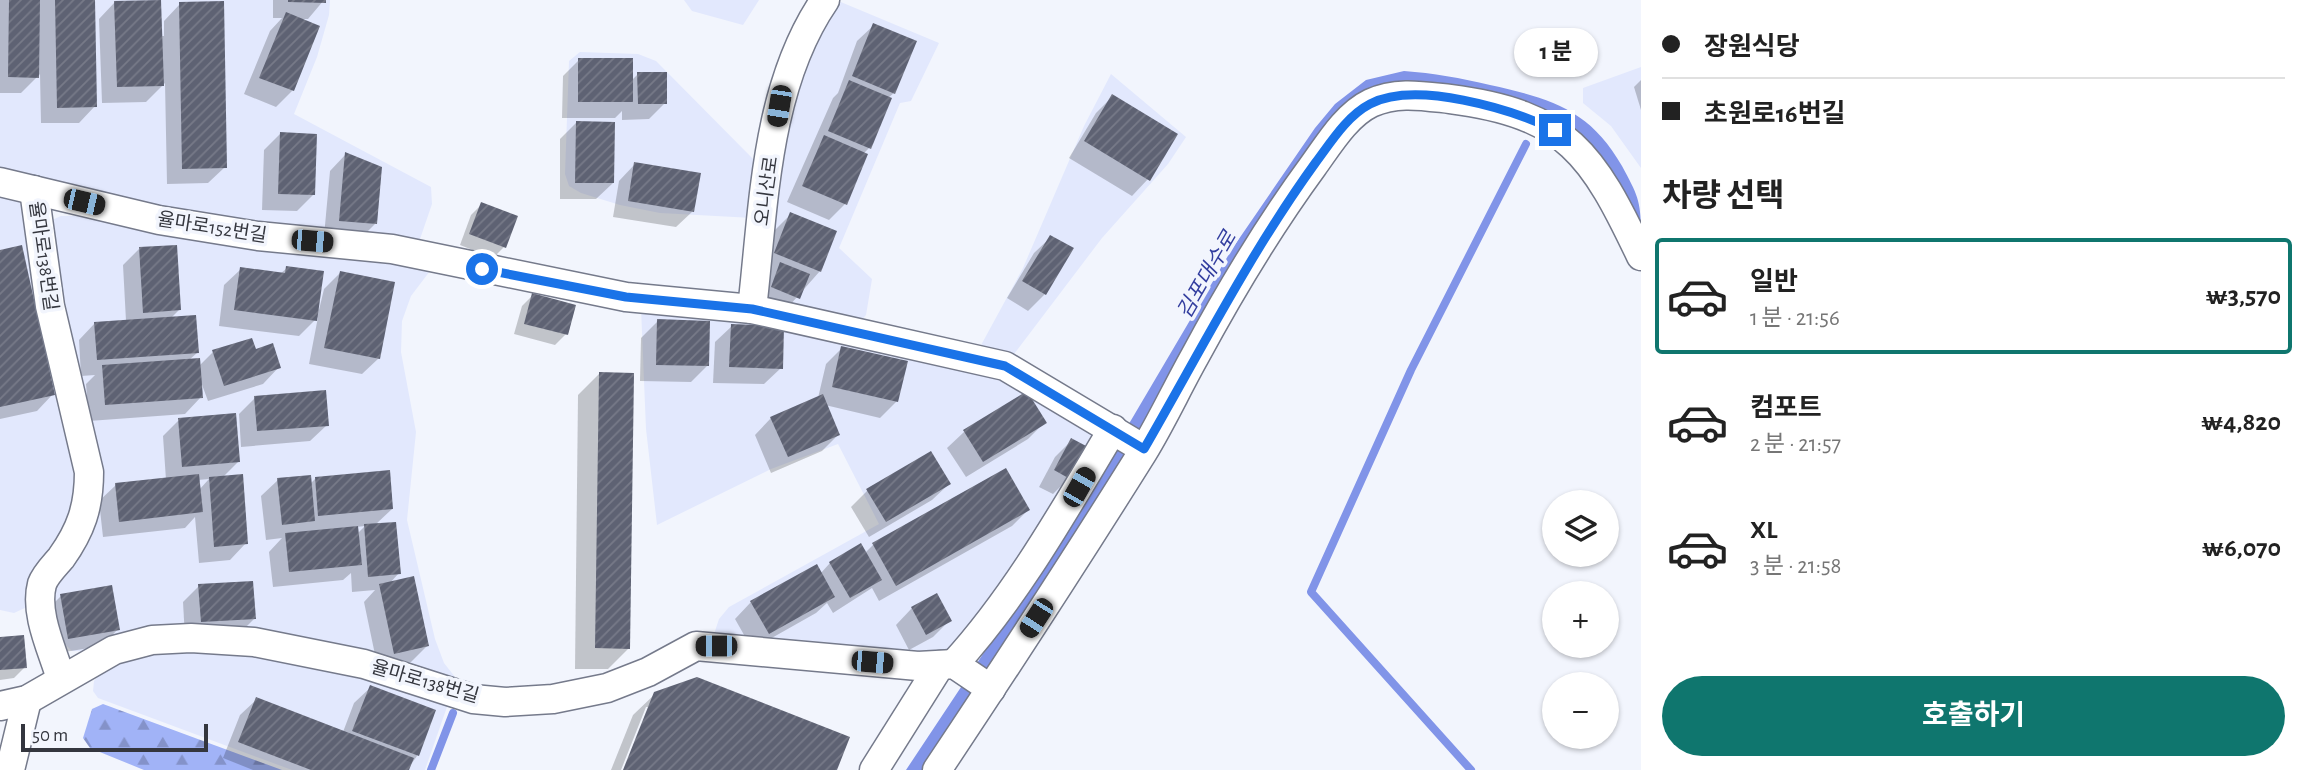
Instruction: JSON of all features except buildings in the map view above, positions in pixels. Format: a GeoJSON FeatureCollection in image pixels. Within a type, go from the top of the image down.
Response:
{"type":"FeatureCollection","features":[{"type":"Feature","properties":{"kind":"lane","name":"오니산로"},"geometry":{"type":"LineString","coordinates":[[752,309],[779,106],[806,28],[825,0]]}},
{"type":"Feature","properties":{"kind":"lane"},"geometry":{"type":"LineString","coordinates":[[938,769],[1144,449],[1249,261],[1333,139],[1352,117],[1370,104],[1392,97],[1414,95],[1458,100],[1530,118],[1555,130],[1590,162],[1620,211],[1641,256]]}},
{"type":"Feature","properties":{"kind":"lane","name":"율마로152번길"},"geometry":{"type":"LineString","coordinates":[[0,182],[159,220],[258,236],[391,248],[626,297],[752,309],[1005,366],[1144,449]]}},
{"type":"Feature","properties":{"kind":"lane","name":"율마로138번길"},"geometry":{"type":"LineString","coordinates":[[34,190],[50,306],[89,472],[89,501],[80,529],[42,581],[40,598],[44,624],[61,679]]}},
{"type":"Feature","properties":{"kind":"lane"},"geometry":{"type":"LineString","coordinates":[[874,770],[947,664],[973,643],[1034,555],[1113,429]]}},
{"type":"Feature","properties":{"kind":"lane","name":"율마로138번길"},"geometry":{"type":"LineString","coordinates":[[0,706],[27,700],[114,650],[152,640],[191,638],[254,642],[364,664],[473,699],[505,702],[553,698],[607,688],[648,672],[696,646],[918,666],[947,664]]}},
{"type":"Feature","properties":{"kind":"lane"},"geometry":{"type":"LineString","coordinates":[[947,664],[991,688]]}},
{"type":"Feature","properties":{"kind":"lane"},"geometry":{"type":"LineString","coordinates":[[10,770],[27,700]]}},
{"type":"Feature","properties":{"kind":"shaded area"},"geometry":{"type":"Polygon","coordinates":[[[0,0],[330,0],[329,15],[317,57],[294,114],[431,187],[432,204],[420,239],[404,242],[224,222],[0,170],[0,0]]]}},
{"type":"Feature","properties":{"kind":"shaded area"},"geometry":{"type":"Polygon","coordinates":[[[684,0],[759,0],[743,25],[692,11],[684,0]]]}},
{"type":"Feature","properties":{"kind":"shaded area"},"geometry":{"type":"Polygon","coordinates":[[[836,0],[939,43],[911,101],[900,103],[839,248],[872,279],[866,315],[859,323],[776,303],[767,298],[765,285],[789,99],[836,0]]]}},
{"type":"Feature","properties":{"kind":"shaded area"},"geometry":{"type":"Polygon","coordinates":[[[580,52],[638,54],[656,61],[758,164],[753,218],[660,213],[620,205],[581,193],[569,186],[565,174],[569,61],[580,52]]]}},
{"type":"Feature","properties":{"kind":"shaded area"},"geometry":{"type":"Polygon","coordinates":[[[1641,67],[1641,168],[1611,126],[1583,103],[1583,88],[1641,67]]]}},
{"type":"Feature","properties":{"kind":"shaded area"},"geometry":{"type":"Polygon","coordinates":[[[1404,71],[1458,78],[1531,95],[1566,109],[1582,119],[1610,147],[1622,166],[1639,204],[1641,232],[1580,137],[1382,89],[1147,424],[924,770],[906,770],[1074,517],[1232,249],[1315,128],[1335,104],[1366,80],[1404,71]]]}},
{"type":"Feature","properties":{"kind":"shaded area"},"geometry":{"type":"Polygon","coordinates":[[[1111,74],[1186,137],[1168,164],[1102,238],[1011,358],[980,347],[1023,268],[1084,126],[1111,74]]]}},
{"type":"Feature","properties":{"kind":"shaded area"},"geometry":{"type":"Polygon","coordinates":[[[0,190],[16,197],[22,207],[74,447],[79,500],[27,607],[14,613],[0,610],[0,190]]]}},
{"type":"Feature","properties":{"kind":"shaded area"},"geometry":{"type":"Polygon","coordinates":[[[61,216],[76,216],[204,241],[433,267],[411,296],[402,321],[401,352],[416,432],[407,520],[435,639],[444,663],[455,677],[454,685],[356,655],[72,651],[59,638],[52,617],[53,582],[92,529],[52,220],[61,216]]]}},
{"type":"Feature","properties":{"kind":"shaded area"},"geometry":{"type":"Polygon","coordinates":[[[641,308],[716,313],[1004,374],[1099,436],[976,623],[950,650],[932,655],[714,634],[719,619],[729,607],[879,524],[838,444],[771,469],[657,525],[646,429],[641,308]]]}},
{"type":"Feature","properties":{"kind":"shaded area"},"geometry":{"type":"Polygon","coordinates":[[[209,648],[334,666],[448,704],[425,770],[292,770],[98,698],[93,691],[94,681],[103,670],[138,654],[209,648]]]}},
{"type":"Feature","properties":{"kind":"green space"},"geometry":{"type":"Polygon","coordinates":[[[103,704],[282,770],[144,770],[90,748],[83,738],[92,709],[103,704]]]}},
{"type":"Feature","properties":{"kind":"waterway"},"geometry":{"type":"LineString","coordinates":[[1471,770],[1311,592],[1411,370],[1526,144]]}},
{"type":"Feature","properties":{"kind":"waterway"},"geometry":{"type":"LineString","coordinates":[[431,770],[453,713]]}},
{"type":"Feature","properties":{"kind":"route"},"geometry":{"type":"LineString","coordinates":[[482,269],[626,297],[752,309],[1005,366],[1144,449],[1249,261],[1302,181],[1352,117],[1370,104],[1392,97],[1414,95],[1458,100],[1501,110],[1530,118],[1555,130]]}},
{"type":"Feature","properties":{"kind":"water label","name":"김포대수로"},"geometry":{"type":"Point","coordinates":[1207,275]}}]}
